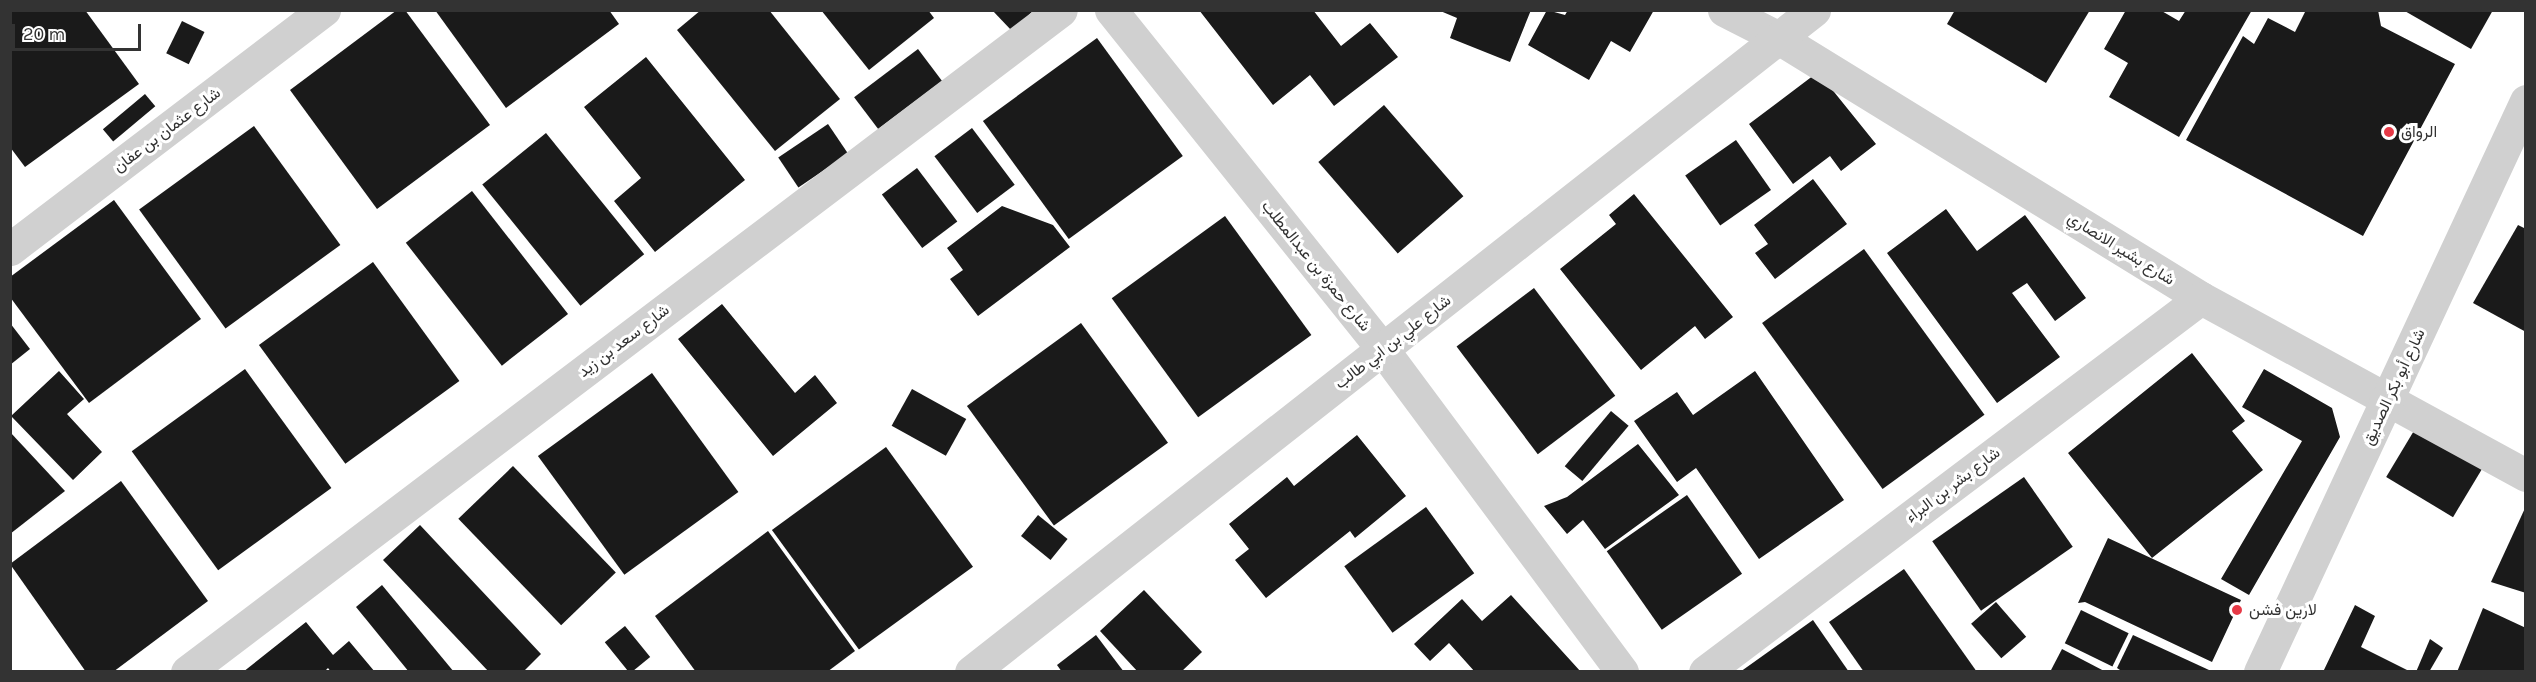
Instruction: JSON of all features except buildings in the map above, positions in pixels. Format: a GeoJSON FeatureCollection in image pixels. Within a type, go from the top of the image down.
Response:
{"type":"FeatureCollection","features":[{"type":"Feature","properties":{"kind":"street","name":"شارع عثمان بن عفان"},"geometry":{"type":"LineString","coordinates":[[10,249],[324,10]]}},
{"type":"Feature","properties":{"kind":"street","name":"شارع سعد بن زيد"},"geometry":{"type":"LineString","coordinates":[[187,672],[1061,10]]}},
{"type":"Feature","properties":{"kind":"street","name":"شارع حمزة بن عبدالمطلب"},"geometry":{"type":"LineString","coordinates":[[1111,10],[1383,350],[1622,672]]}},
{"type":"Feature","properties":{"kind":"street","name":"شارع بشير الانصاري"},"geometry":{"type":"LineString","coordinates":[[1724,10],[1777,37],[2201,298],[2389,398],[2526,475]]}},
{"type":"Feature","properties":{"kind":"street","name":"شارع علي بن ابي طالب"},"geometry":{"type":"LineString","coordinates":[[974,671],[1814,10]]}},
{"type":"Feature","properties":{"kind":"street","name":"شارع أبو بكر الصديق"},"geometry":{"type":"LineString","coordinates":[[2260,672],[2524,106]]}},
{"type":"Feature","properties":{"kind":"street","name":"شارع بشر بن البراء"},"geometry":{"type":"LineString","coordinates":[[1705,672],[2201,298]]}},
{"type":"Feature","properties":{"kind":"place","name":"الرواق"},"geometry":{"type":"Point","coordinates":[2389,132]}},
{"type":"Feature","properties":{"kind":"place","name":"لارين فشن"},"geometry":{"type":"Point","coordinates":[2237,610]}}]}
